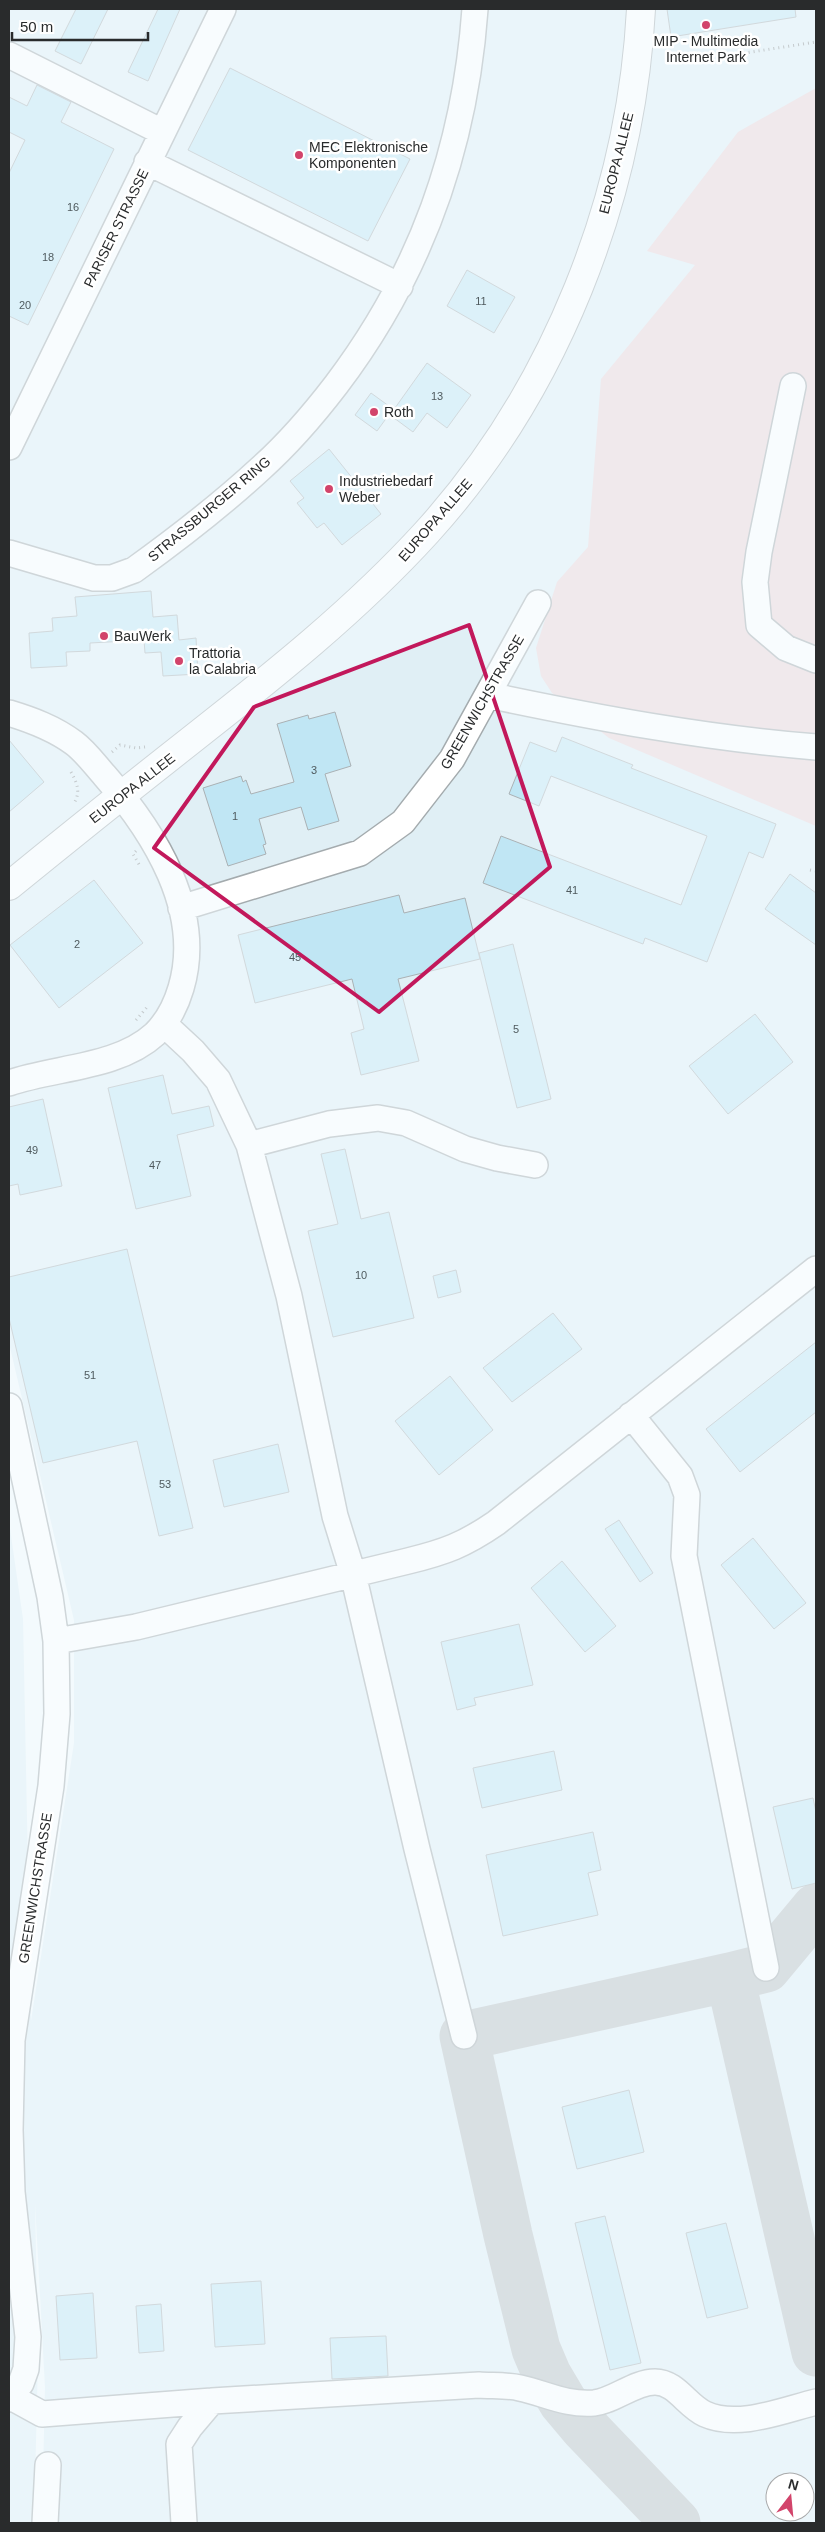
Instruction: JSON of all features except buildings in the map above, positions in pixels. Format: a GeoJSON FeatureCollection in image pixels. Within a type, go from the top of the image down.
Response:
{"type":"FeatureCollection","features":[{"type":"Feature","properties":{"kind":"main road","name":"EUROPA ALLEE"},"geometry":{"type":"LineString","coordinates":[[9,886],[254,691],[350,609],[428,531],[497,441],[530,388],[572,306],[598,233],[624,140],[634,82],[641,9]]}},
{"type":"Feature","properties":{"kind":"street","name":"PARISER STRASSE"},"geometry":{"type":"LineString","coordinates":[[9,447],[223,9]]}},
{"type":"Feature","properties":{"kind":"street","name":"STRASSBURGER RING"},"geometry":{"type":"LineString","coordinates":[[9,553],[94,578],[112,578],[134,570],[261,469],[311,418],[362,351],[400,286],[422,241],[458,128],[468,83],[475,9]]}},
{"type":"Feature","properties":{"kind":"street"},"geometry":{"type":"LineString","coordinates":[[9,55],[162,132]]}},
{"type":"Feature","properties":{"kind":"street"},"geometry":{"type":"LineString","coordinates":[[148,162],[400,286]]}},
{"type":"Feature","properties":{"kind":"street"},"geometry":{"type":"LineString","coordinates":[[793,386],[759,552],[755,582],[759,625],[786,648],[816,660]]}},
{"type":"Feature","properties":{"kind":"street","name":"GREENWICHSTRASSE"},"geometry":{"type":"LineString","coordinates":[[181,908],[360,853],[403,822],[452,759],[538,604]]}},
{"type":"Feature","properties":{"kind":"street"},"geometry":{"type":"LineString","coordinates":[[488,695],[628,724],[774,744],[816,747]]}},
{"type":"Feature","properties":{"kind":"street"},"geometry":{"type":"LineString","coordinates":[[9,712],[53,729],[74,743],[122,795],[152,838],[181,908],[188,938],[186,963],[178,996],[164,1024],[144,1043],[126,1053],[104,1060],[35,1074],[9,1083]]}},
{"type":"Feature","properties":{"kind":"street"},"geometry":{"type":"LineString","coordinates":[[164,1024],[193,1050],[218,1080],[249,1145],[291,1305],[335,1516],[353,1574],[419,1858],[464,2036]]}},
{"type":"Feature","properties":{"kind":"street"},"geometry":{"type":"LineString","coordinates":[[249,1145],[329,1124],[378,1118],[406,1123],[465,1149],[535,1165]]}},
{"type":"Feature","properties":{"kind":"street"},"geometry":{"type":"LineString","coordinates":[[56,1641],[136,1627],[444,1553],[469,1542],[496,1523],[630,1415],[815,1271]]}},
{"type":"Feature","properties":{"kind":"street","name":"GREENWICHSTRASSE"},"geometry":{"type":"LineString","coordinates":[[9,1406],[50,1597],[56,1641],[57,1714],[51,1786],[12,2040],[10,2130],[12,2192],[28,2337],[26,2369],[21,2383],[10,2398]]}},
{"type":"Feature","properties":{"kind":"street"},"geometry":{"type":"LineString","coordinates":[[630,1415],[680,1476],[687,1495],[684,1556],[766,1968]]}},
{"type":"Feature","properties":{"kind":"street"},"geometry":{"type":"LineString","coordinates":[[10,2398],[42,2414],[212,2401],[479,2385],[519,2387],[563,2402],[596,2403],[653,2382],[664,2383],[675,2389],[694,2408],[706,2415],[722,2418],[741,2419],[761,2416],[816,2402]]}},
{"type":"Feature","properties":{"kind":"street"},"geometry":{"type":"LineString","coordinates":[[184,2523],[179,2444],[190,2427],[212,2401]]}},
{"type":"Feature","properties":{"kind":"street"},"geometry":{"type":"LineString","coordinates":[[45,2523],[48,2465]]}},
{"type":"Feature","properties":{"kind":"path"},"geometry":{"type":"LineString","coordinates":[[719,57],[816,42]]}},
{"type":"Feature","properties":{"kind":"path"},"geometry":{"type":"LineString","coordinates":[[78,786],[120,745],[136,748],[151,744]]}},
{"type":"Feature","properties":{"kind":"path"},"geometry":{"type":"LineString","coordinates":[[66,765],[78,786],[77,798],[70,809]]}},
{"type":"Feature","properties":{"kind":"path"},"geometry":{"type":"LineString","coordinates":[[142,870],[133,854],[152,838]]}},
{"type":"Feature","properties":{"kind":"path"},"geometry":{"type":"LineString","coordinates":[[810,870],[816,871]]}},
{"type":"Feature","properties":{"kind":"path"},"geometry":{"type":"LineString","coordinates":[[128,1025],[137,1019],[151,1003]]}},
{"type":"Feature","properties":{"kind":"highlighted area"},"geometry":{"type":"Polygon","coordinates":[[[469,625],[550,867],[379,1012],[154,848],[254,707],[469,625]]]}},
{"type":"Feature","properties":{"kind":"shaded area"},"geometry":{"type":"Polygon","coordinates":[[[9,9],[816,9],[816,2523],[42,2523],[45,2387],[35,2202],[38,2358],[34,2523],[9,2523],[9,1522],[23,1619],[31,2021],[74,1743],[74,1620],[9,1343],[9,9]]]}},
{"type":"Feature","properties":{"kind":"shaded area"},"geometry":{"type":"Polygon","coordinates":[[[816,88],[816,826],[609,738],[552,693],[541,676],[536,648],[557,582],[588,547],[601,379],[695,265],[647,251],[738,132],[816,88]]]}},
{"type":"Feature","properties":{"kind":"taxiway"},"geometry":{"type":"LineString","coordinates":[[816,1908],[766,1968],[730,1977],[816,2352]]}},
{"type":"Feature","properties":{"kind":"taxiway"},"geometry":{"type":"LineString","coordinates":[[676,2523],[584,2427],[563,2402],[547,2375],[536,2349],[508,2235],[464,2036],[730,1977]]}},
{"type":"Feature","properties":{"kind":"place","name":"MIP - Multimedia Internet Park"},"geometry":{"type":"Point","coordinates":[706,25]}},
{"type":"Feature","properties":{"kind":"place","name":"MEC Elektronische Komponenten"},"geometry":{"type":"Point","coordinates":[299,155]}},
{"type":"Feature","properties":{"kind":"place","name":"Roth"},"geometry":{"type":"Point","coordinates":[374,412]}},
{"type":"Feature","properties":{"kind":"place","name":"Industriebedarf Weber"},"geometry":{"type":"Point","coordinates":[329,489]}},
{"type":"Feature","properties":{"kind":"place","name":"BauWerk"},"geometry":{"type":"Point","coordinates":[104,636]}},
{"type":"Feature","properties":{"kind":"place","name":"Trattoria la Calabria"},"geometry":{"type":"Point","coordinates":[179,661]}}]}
